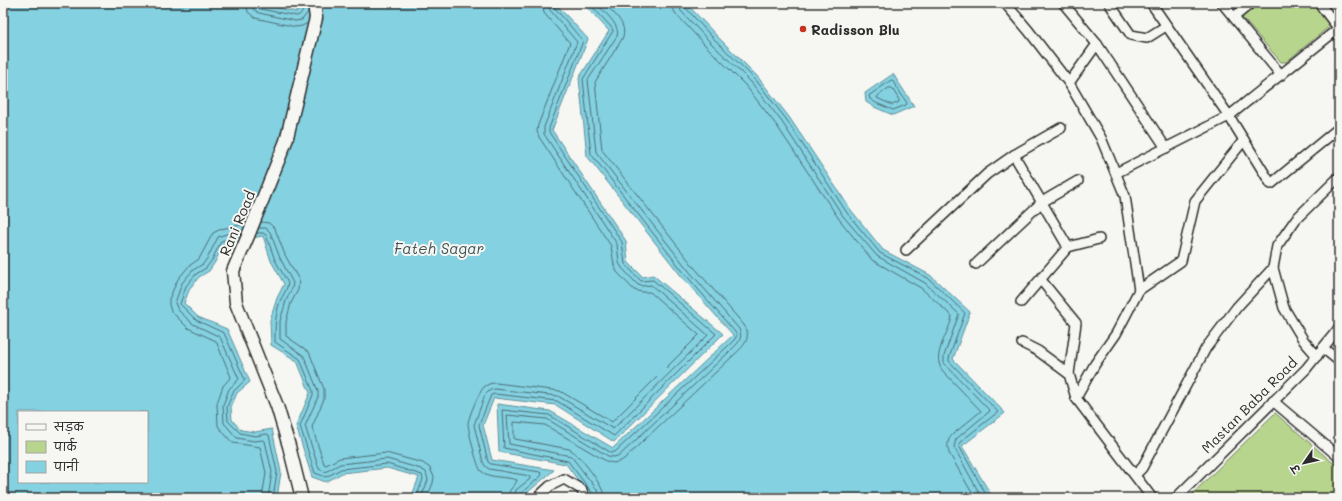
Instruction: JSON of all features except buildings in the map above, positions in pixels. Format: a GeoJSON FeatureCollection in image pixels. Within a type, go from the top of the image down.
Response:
{"type":"FeatureCollection","features":[{"type":"Feature","properties":{"kind":"street","name":"Rani Road"},"geometry":{"type":"LineString","coordinates":[[302,498],[277,406],[236,303],[233,270],[286,141],[316,18],[314,3]]}},
{"type":"Feature","properties":{"kind":"street"},"geometry":{"type":"LineString","coordinates":[[1005,3],[1069,83],[1101,138],[1125,196],[1139,290]]}},
{"type":"Feature","properties":{"kind":"street"},"geometry":{"type":"LineString","coordinates":[[1063,3],[1097,44],[1166,148]]}},
{"type":"Feature","properties":{"kind":"street"},"geometry":{"type":"LineString","coordinates":[[1109,3],[1132,35],[1147,38],[1166,26]]}},
{"type":"Feature","properties":{"kind":"street"},"geometry":{"type":"LineString","coordinates":[[1151,3],[1229,116],[1271,184],[1339,128]]}},
{"type":"Feature","properties":{"kind":"street"},"geometry":{"type":"LineString","coordinates":[[1222,3],[1281,75]]}},
{"type":"Feature","properties":{"kind":"street"},"geometry":{"type":"LineString","coordinates":[[1234,17],[1251,3]]}},
{"type":"Feature","properties":{"kind":"street"},"geometry":{"type":"LineString","coordinates":[[1116,174],[1229,116],[1339,28],[1319,3]]}},
{"type":"Feature","properties":{"kind":"street"},"geometry":{"type":"LineString","coordinates":[[1069,83],[1097,44]]}},
{"type":"Feature","properties":{"kind":"street"},"geometry":{"type":"LineString","coordinates":[[906,250],[987,174],[1014,155],[1061,128]]}},
{"type":"Feature","properties":{"kind":"street"},"geometry":{"type":"LineString","coordinates":[[1076,398],[1095,364],[1116,334],[1139,290],[1181,261],[1194,201],[1244,140]]}},
{"type":"Feature","properties":{"kind":"street"},"geometry":{"type":"LineString","coordinates":[[1014,155],[1068,248]]}},
{"type":"Feature","properties":{"kind":"street"},"geometry":{"type":"LineString","coordinates":[[1317,356],[1304,341],[1284,308],[1273,268],[1277,246],[1296,219],[1339,177]]}},
{"type":"Feature","properties":{"kind":"street"},"geometry":{"type":"LineString","coordinates":[[976,264],[1042,202],[1078,181]]}},
{"type":"Feature","properties":{"kind":"street"},"geometry":{"type":"LineString","coordinates":[[1021,302],[1068,248],[1099,239]]}},
{"type":"Feature","properties":{"kind":"street"},"geometry":{"type":"LineString","coordinates":[[1135,476],[1142,468],[1206,348],[1237,308],[1273,268]]}},
{"type":"Feature","properties":{"kind":"street"},"geometry":{"type":"LineString","coordinates":[[1041,280],[1076,323],[1069,374],[1076,398],[1152,498]]}},
{"type":"Feature","properties":{"kind":"street","name":"Mastan Baba Road"},"geometry":{"type":"LineString","coordinates":[[1176,498],[1306,369],[1339,328]]}},
{"type":"Feature","properties":{"kind":"street"},"geometry":{"type":"LineString","coordinates":[[1022,343],[1038,351],[1069,374]]}},
{"type":"Feature","properties":{"kind":"street"},"geometry":{"type":"LineString","coordinates":[[1323,348],[1339,361]]}},
{"type":"Feature","properties":{"kind":"street"},"geometry":{"type":"LineString","coordinates":[[1274,401],[1339,457]]}},
{"type":"Feature","properties":{"kind":"street"},"geometry":{"type":"LineString","coordinates":[[537,498],[550,486],[564,479],[582,490],[584,498]]}},
{"type":"Feature","properties":{"kind":"green space"},"geometry":{"type":"Polygon","coordinates":[[[1251,3],[1313,3],[1330,26],[1286,62],[1281,62],[1239,14],[1251,3]]]}},
{"type":"Feature","properties":{"kind":"green space"},"geometry":{"type":"Polygon","coordinates":[[[1275,413],[1339,468],[1339,498],[1188,498],[1275,413]]]}},
{"type":"Feature","properties":{"kind":"water","name":"Fateh Sagar"},"geometry":{"type":"Polygon","coordinates":[[[3,3],[254,3],[297,12],[300,9],[301,3],[555,3],[588,39],[552,130],[626,241],[628,262],[643,277],[653,275],[723,334],[614,442],[556,405],[494,398],[483,425],[492,460],[554,470],[521,498],[411,498],[419,477],[387,468],[342,473],[326,482],[312,477],[296,426],[310,393],[297,361],[271,345],[270,320],[277,298],[284,284],[271,261],[263,236],[224,243],[209,271],[199,277],[190,288],[184,303],[198,317],[227,329],[250,382],[237,393],[231,407],[232,420],[241,430],[255,432],[272,429],[281,472],[277,498],[3,498],[3,3]]]}},
{"type":"Feature","properties":{"kind":"water"},"geometry":{"type":"Polygon","coordinates":[[[583,3],[686,3],[757,76],[789,117],[851,210],[883,250],[930,275],[970,312],[953,359],[1005,413],[962,446],[993,498],[591,498],[566,464],[499,452],[497,404],[550,411],[613,448],[733,335],[682,277],[587,156],[579,78],[609,31],[583,3]]]}},
{"type":"Feature","properties":{"kind":"water"},"geometry":{"type":"Polygon","coordinates":[[[893,74],[914,106],[893,115],[866,102],[865,93],[893,74]]]}},
{"type":"Feature","properties":{"kind":"place","name":"Radisson Blu"},"geometry":{"type":"Point","coordinates":[803,29]}}]}
